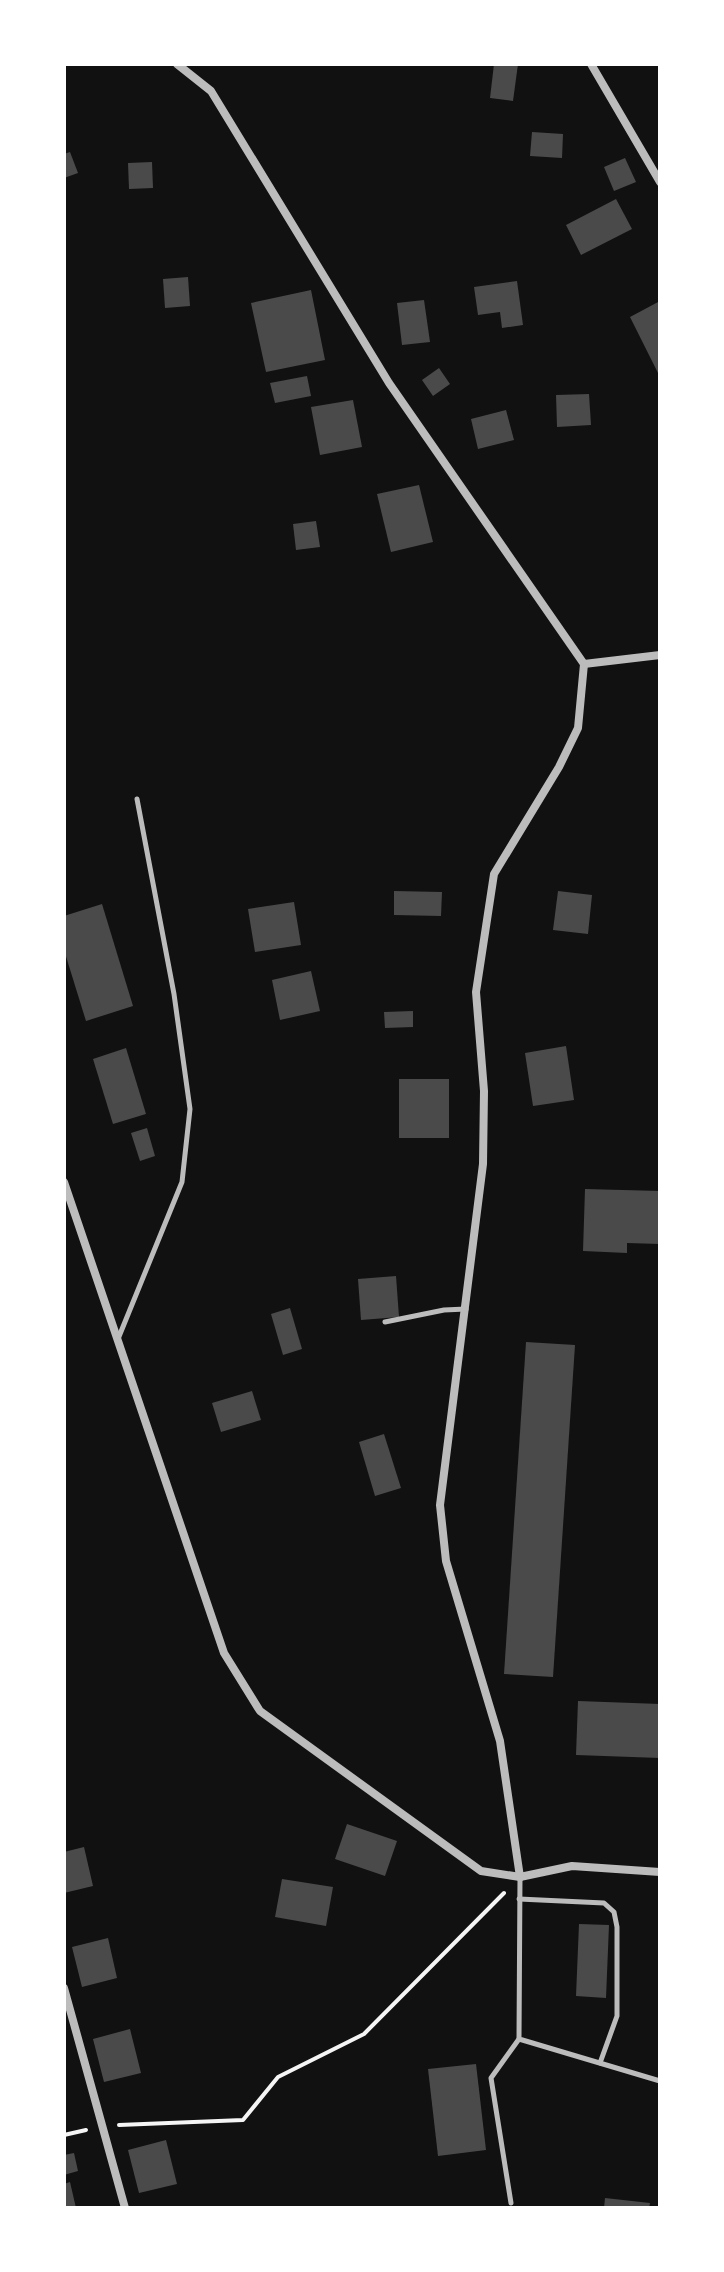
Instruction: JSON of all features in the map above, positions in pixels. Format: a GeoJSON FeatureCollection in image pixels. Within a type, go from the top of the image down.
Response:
{"type":"FeatureCollection","features":[{"type":"Feature","properties":{"kind":"street"},"geometry":{"type":"LineString","coordinates":[[177,64],[211,91],[389,383],[584,664],[578,728],[559,767],[494,874],[476,992],[484,1091],[483,1164],[440,1505],[446,1561],[500,1741],[520,1877]]}},
{"type":"Feature","properties":{"kind":"street"},"geometry":{"type":"LineString","coordinates":[[591,64],[660,182]]}},
{"type":"Feature","properties":{"kind":"street"},"geometry":{"type":"LineString","coordinates":[[584,664],[660,655]]}},
{"type":"Feature","properties":{"kind":"street"},"geometry":{"type":"LineString","coordinates":[[64,1182],[224,1653],[260,1711],[481,1871],[520,1877],[572,1866],[660,1872]]}},
{"type":"Feature","properties":{"kind":"street"},"geometry":{"type":"LineString","coordinates":[[64,1988],[125,2208]]}},
{"type":"Feature","properties":{"kind":"lane"},"geometry":{"type":"LineString","coordinates":[[118,1339],[182,1182],[190,1109],[174,994],[137,799]]}},
{"type":"Feature","properties":{"kind":"lane"},"geometry":{"type":"LineString","coordinates":[[385,1322],[444,1310],[466,1309]]}},
{"type":"Feature","properties":{"kind":"lane"},"geometry":{"type":"LineString","coordinates":[[511,2203],[491,2078],[519,2039],[520,1877]]}},
{"type":"Feature","properties":{"kind":"lane"},"geometry":{"type":"LineString","coordinates":[[519,1899],[604,1903],[614,1912],[617,1927],[617,2016],[600,2063]]}},
{"type":"Feature","properties":{"kind":"lane"},"geometry":{"type":"LineString","coordinates":[[519,2039],[660,2081]]}},
{"type":"Feature","properties":{"kind":"path"},"geometry":{"type":"LineString","coordinates":[[64,2135],[103,2126],[243,2120],[278,2077],[364,2034],[520,1877]]}},
{"type":"Feature","properties":{"kind":"building"},"geometry":{"type":"Polygon","coordinates":[[[494,64],[518,64],[513,101],[490,98],[494,64]]]}},
{"type":"Feature","properties":{"kind":"building"},"geometry":{"type":"Polygon","coordinates":[[[532,132],[563,134],[562,158],[530,156],[532,132]]]}},
{"type":"Feature","properties":{"kind":"building"},"geometry":{"type":"Polygon","coordinates":[[[70,152],[78,173],[64,178],[64,154],[70,152]]]}},
{"type":"Feature","properties":{"kind":"building"},"geometry":{"type":"Polygon","coordinates":[[[625,158],[636,182],[614,191],[604,167],[625,158]]]}},
{"type":"Feature","properties":{"kind":"building"},"geometry":{"type":"Polygon","coordinates":[[[152,162],[153,188],[129,189],[128,163],[152,162]]]}},
{"type":"Feature","properties":{"kind":"building"},"geometry":{"type":"Polygon","coordinates":[[[616,199],[632,229],[581,255],[566,225],[616,199]]]}},
{"type":"Feature","properties":{"kind":"building"},"geometry":{"type":"Polygon","coordinates":[[[188,277],[190,306],[165,308],[163,279],[188,277]]]}},
{"type":"Feature","properties":{"kind":"building"},"geometry":{"type":"Polygon","coordinates":[[[517,281],[523,325],[502,328],[500,312],[478,315],[474,287],[517,281]]]}},
{"type":"Feature","properties":{"kind":"building"},"geometry":{"type":"Polygon","coordinates":[[[311,290],[325,360],[266,372],[251,303],[311,290]]]}},
{"type":"Feature","properties":{"kind":"building"},"geometry":{"type":"Polygon","coordinates":[[[424,300],[430,342],[402,345],[397,303],[424,300]]]}},
{"type":"Feature","properties":{"kind":"building"},"geometry":{"type":"Polygon","coordinates":[[[660,301],[660,377],[630,317],[660,301]]]}},
{"type":"Feature","properties":{"kind":"building"},"geometry":{"type":"Polygon","coordinates":[[[439,368],[450,384],[433,396],[422,380],[439,368]]]}},
{"type":"Feature","properties":{"kind":"building"},"geometry":{"type":"Polygon","coordinates":[[[307,376],[311,396],[275,403],[270,383],[307,376]]]}},
{"type":"Feature","properties":{"kind":"building"},"geometry":{"type":"Polygon","coordinates":[[[589,394],[591,425],[557,427],[556,395],[589,394]]]}},
{"type":"Feature","properties":{"kind":"building"},"geometry":{"type":"Polygon","coordinates":[[[353,400],[362,447],[320,455],[311,407],[353,400]]]}},
{"type":"Feature","properties":{"kind":"building"},"geometry":{"type":"Polygon","coordinates":[[[506,410],[514,440],[478,449],[471,419],[506,410]]]}},
{"type":"Feature","properties":{"kind":"building"},"geometry":{"type":"Polygon","coordinates":[[[419,485],[433,542],[391,552],[377,494],[419,485]]]}},
{"type":"Feature","properties":{"kind":"building"},"geometry":{"type":"Polygon","coordinates":[[[316,521],[320,547],[296,550],[293,524],[316,521]]]}},
{"type":"Feature","properties":{"kind":"building"},"geometry":{"type":"Polygon","coordinates":[[[394,891],[442,892],[441,916],[394,915],[394,891]]]}},
{"type":"Feature","properties":{"kind":"building"},"geometry":{"type":"Polygon","coordinates":[[[558,891],[592,895],[588,934],[553,930],[558,891]]]}},
{"type":"Feature","properties":{"kind":"building"},"geometry":{"type":"Polygon","coordinates":[[[294,902],[301,945],[255,952],[248,909],[294,902]]]}},
{"type":"Feature","properties":{"kind":"building"},"geometry":{"type":"Polygon","coordinates":[[[102,904],[133,1006],[86,1021],[64,950],[64,916],[102,904]]]}},
{"type":"Feature","properties":{"kind":"building"},"geometry":{"type":"Polygon","coordinates":[[[311,971],[320,1011],[280,1020],[272,980],[311,971]]]}},
{"type":"Feature","properties":{"kind":"building"},"geometry":{"type":"Polygon","coordinates":[[[413,1011],[413,1027],[385,1028],[384,1012],[413,1011]]]}},
{"type":"Feature","properties":{"kind":"building"},"geometry":{"type":"Polygon","coordinates":[[[566,1046],[574,1100],[533,1106],[525,1053],[566,1046]]]}},
{"type":"Feature","properties":{"kind":"building"},"geometry":{"type":"Polygon","coordinates":[[[126,1048],[146,1114],[113,1124],[93,1059],[126,1048]]]}},
{"type":"Feature","properties":{"kind":"building"},"geometry":{"type":"Polygon","coordinates":[[[399,1079],[449,1079],[449,1138],[399,1138],[399,1079]]]}},
{"type":"Feature","properties":{"kind":"building"},"geometry":{"type":"Polygon","coordinates":[[[147,1128],[155,1156],[140,1161],[131,1133],[147,1128]]]}},
{"type":"Feature","properties":{"kind":"building"},"geometry":{"type":"Polygon","coordinates":[[[585,1189],[660,1191],[660,1244],[627,1243],[627,1253],[583,1251],[585,1189]]]}},
{"type":"Feature","properties":{"kind":"building"},"geometry":{"type":"Polygon","coordinates":[[[396,1276],[399,1317],[361,1320],[358,1279],[396,1276]]]}},
{"type":"Feature","properties":{"kind":"building"},"geometry":{"type":"Polygon","coordinates":[[[290,1308],[302,1349],[283,1355],[271,1314],[290,1308]]]}},
{"type":"Feature","properties":{"kind":"building"},"geometry":{"type":"Polygon","coordinates":[[[526,1342],[575,1345],[553,1677],[504,1674],[526,1342]]]}},
{"type":"Feature","properties":{"kind":"building"},"geometry":{"type":"Polygon","coordinates":[[[252,1391],[261,1420],[221,1432],[212,1403],[252,1391]]]}},
{"type":"Feature","properties":{"kind":"building"},"geometry":{"type":"Polygon","coordinates":[[[384,1434],[401,1488],[375,1496],[359,1442],[384,1434]]]}},
{"type":"Feature","properties":{"kind":"building"},"geometry":{"type":"Polygon","coordinates":[[[578,1701],[660,1704],[660,1758],[576,1755],[578,1701]]]}},
{"type":"Feature","properties":{"kind":"building"},"geometry":{"type":"Polygon","coordinates":[[[347,1824],[397,1841],[385,1876],[335,1859],[347,1824]]]}},
{"type":"Feature","properties":{"kind":"building"},"geometry":{"type":"Polygon","coordinates":[[[84,1847],[93,1886],[64,1893],[64,1852],[84,1847]]]}},
{"type":"Feature","properties":{"kind":"building"},"geometry":{"type":"Polygon","coordinates":[[[282,1879],[333,1887],[326,1926],[275,1917],[282,1879]]]}},
{"type":"Feature","properties":{"kind":"building"},"geometry":{"type":"Polygon","coordinates":[[[579,1924],[609,1925],[606,1998],[576,1996],[579,1924]]]}},
{"type":"Feature","properties":{"kind":"building"},"geometry":{"type":"Polygon","coordinates":[[[108,1938],[117,1978],[82,1987],[72,1947],[108,1938]]]}},
{"type":"Feature","properties":{"kind":"building"},"geometry":{"type":"Polygon","coordinates":[[[130,2029],[141,2073],[104,2082],[93,2039],[130,2029]]]}},
{"type":"Feature","properties":{"kind":"building"},"geometry":{"type":"Polygon","coordinates":[[[476,2064],[486,2150],[438,2156],[428,2069],[476,2064]]]}},
{"type":"Feature","properties":{"kind":"building"},"geometry":{"type":"Polygon","coordinates":[[[166,2140],[177,2184],[139,2193],[128,2150],[166,2140]]]}},
{"type":"Feature","properties":{"kind":"building"},"geometry":{"type":"Polygon","coordinates":[[[74,2153],[78,2171],[64,2175],[64,2155],[74,2153]]]}},
{"type":"Feature","properties":{"kind":"building"},"geometry":{"type":"Polygon","coordinates":[[[70,2182],[76,2208],[64,2208],[64,2184],[70,2182]]]}},
{"type":"Feature","properties":{"kind":"building"},"geometry":{"type":"Polygon","coordinates":[[[605,2198],[650,2203],[649,2208],[604,2208],[605,2198]]]}}]}
